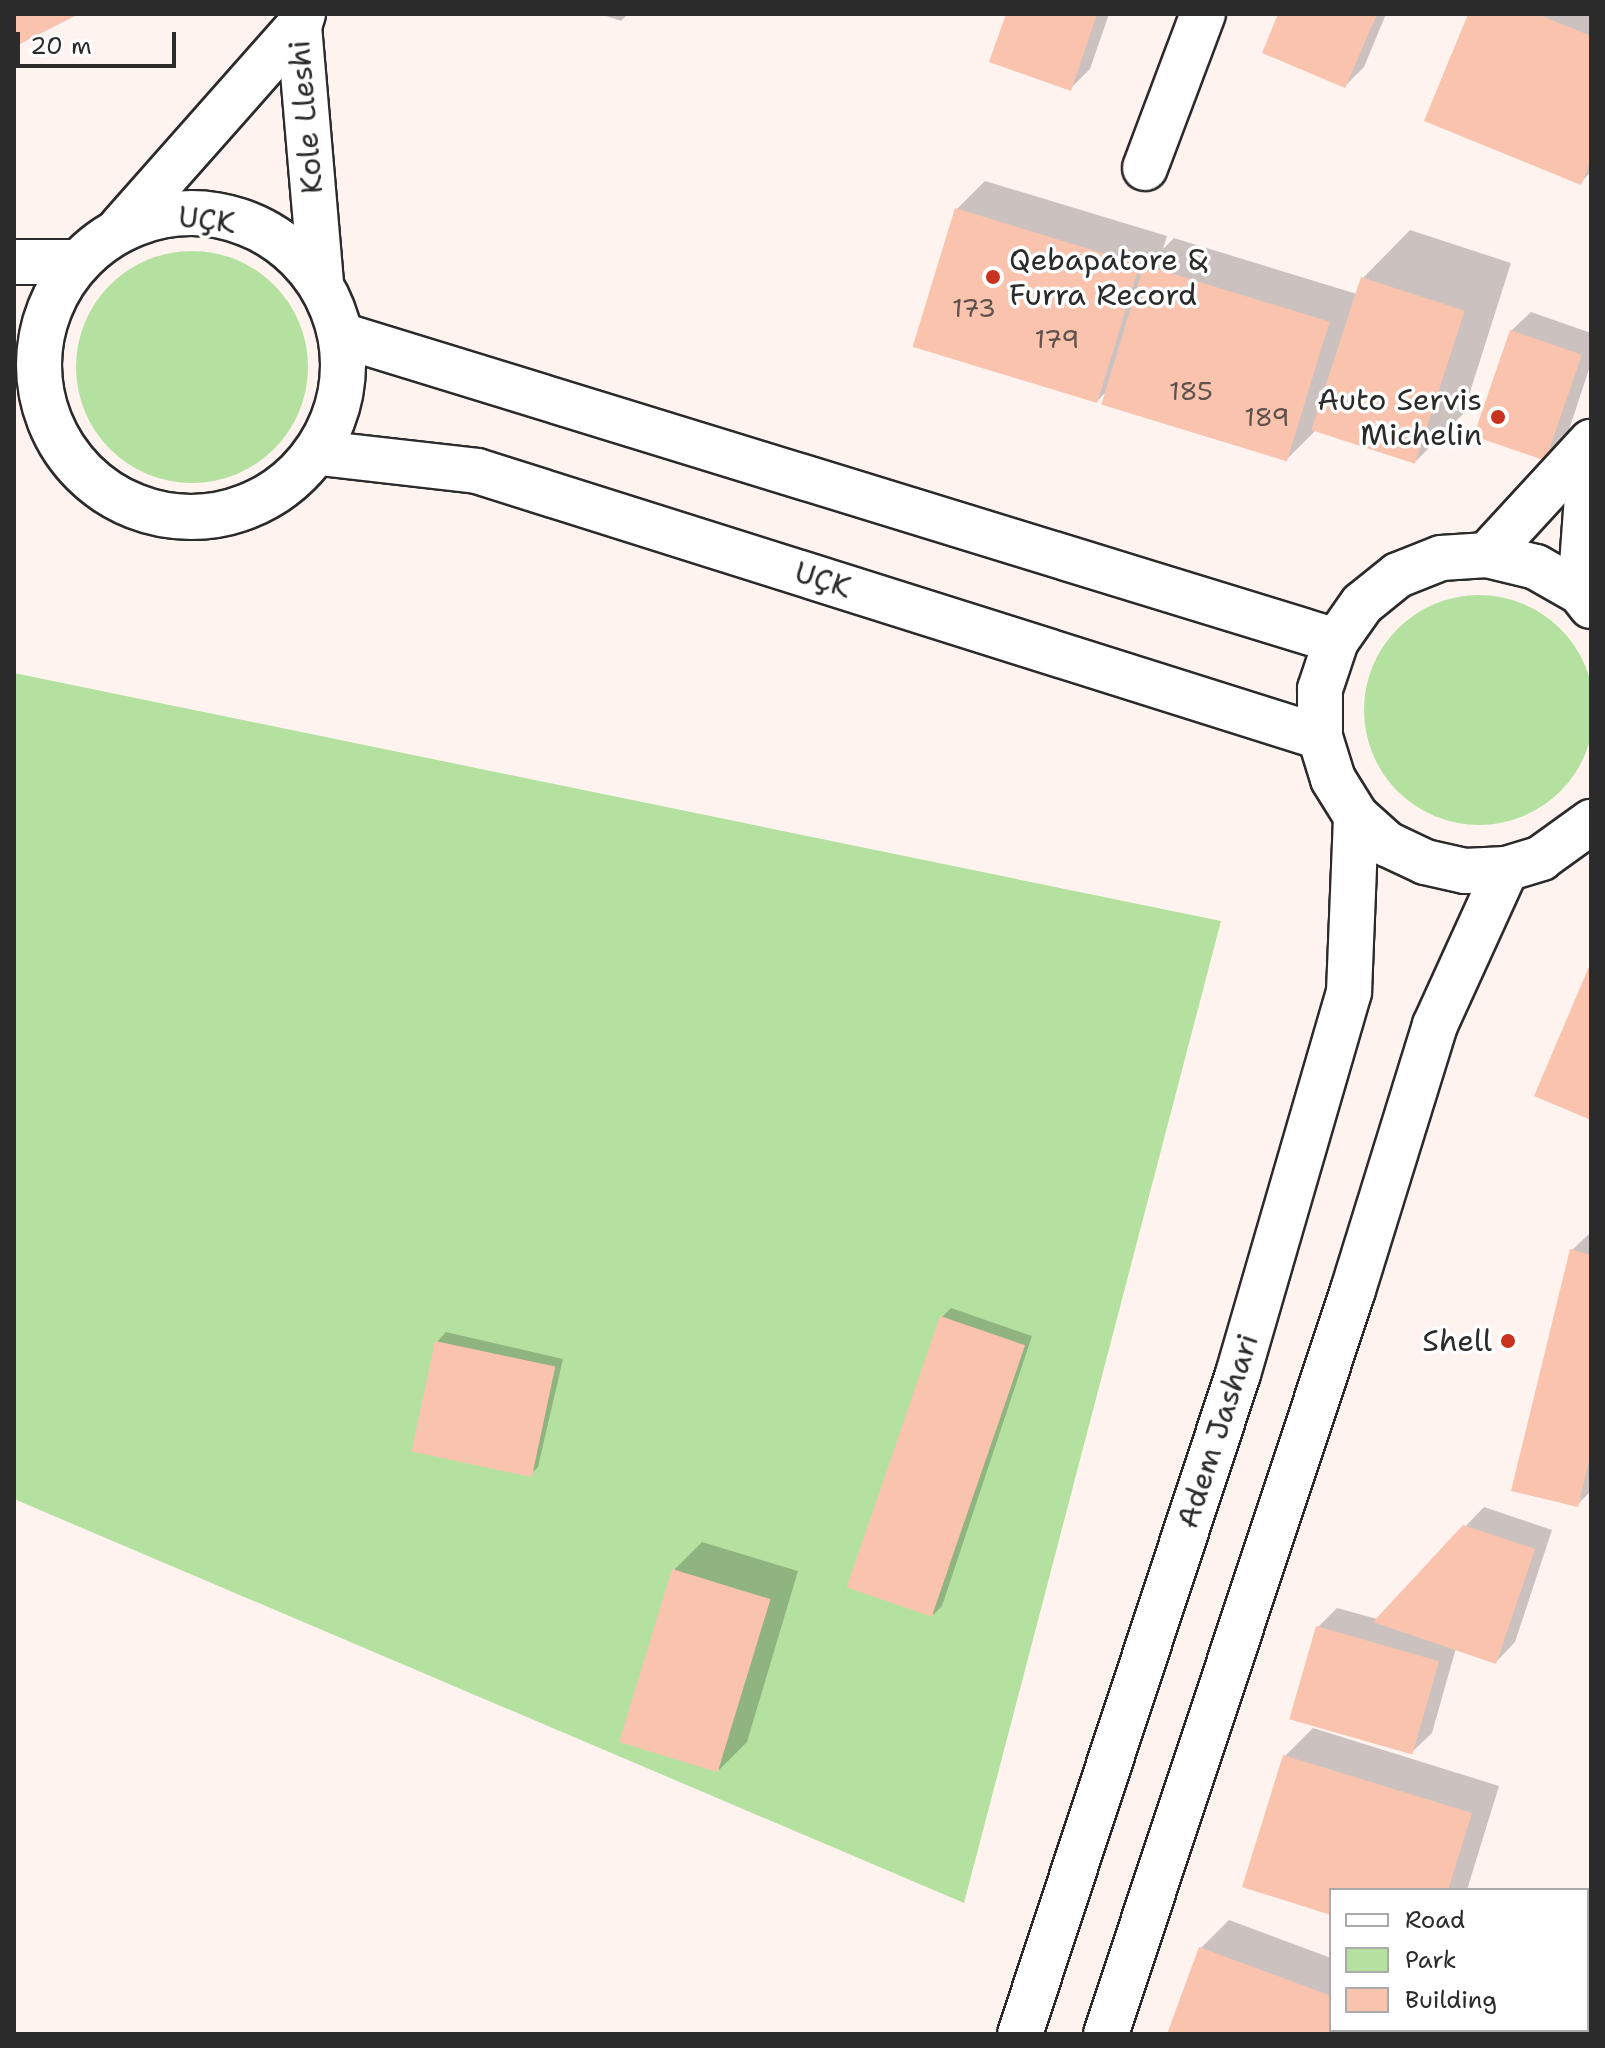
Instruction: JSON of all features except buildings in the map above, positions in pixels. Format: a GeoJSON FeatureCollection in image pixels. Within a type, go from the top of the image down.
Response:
{"type":"FeatureCollection","features":[{"type":"Feature","properties":{"kind":"street"},"geometry":{"type":"LineString","coordinates":[[1145,168],[1203,14]]}},
{"type":"Feature","properties":{"kind":"street","name":"Kole Lleshi"},"geometry":{"type":"LineString","coordinates":[[121,227],[301,20]]}},
{"type":"Feature","properties":{"kind":"street","name":"Kole Lleshi"},"geometry":{"type":"LineString","coordinates":[[301,20],[321,283]]}},
{"type":"Feature","properties":{"kind":"street","name":"UÇK"},"geometry":{"type":"LineString","coordinates":[[175,212],[232,217],[283,241],[321,283],[341,335],[342,392],[320,453],[285,486],[234,512],[178,517],[124,502],[79,468],[31,412],[48,310],[77,262],[121,227],[175,212]]}},
{"type":"Feature","properties":{"kind":"street"},"geometry":{"type":"LineString","coordinates":[[14,262],[77,262]]}},
{"type":"Feature","properties":{"kind":"street"},"geometry":{"type":"LineString","coordinates":[[341,335],[1336,641]]}},
{"type":"Feature","properties":{"kind":"street"},"geometry":{"type":"LineString","coordinates":[[1487,555],[1591,442]]}},
{"type":"Feature","properties":{"kind":"street"},"geometry":{"type":"LineString","coordinates":[[1586,599],[1591,442]]}},
{"type":"Feature","properties":{"kind":"street","name":"UÇK"},"geometry":{"type":"LineString","coordinates":[[320,453],[477,471],[1320,737]]}},
{"type":"Feature","properties":{"kind":"street"},"geometry":{"type":"LineString","coordinates":[[1585,834],[1506,869],[1465,871],[1425,862],[1387,844],[1356,816],[1333,779],[1320,737],[1320,689],[1336,641],[1362,604],[1398,575],[1441,558],[1487,555],[1536,567],[1586,599]]}},
{"type":"Feature","properties":{"kind":"street","name":"Adem Jashari"},"geometry":{"type":"LineString","coordinates":[[1020,2034],[1238,1374],[1349,992],[1356,816]]}},
{"type":"Feature","properties":{"kind":"street"},"geometry":{"type":"LineString","coordinates":[[1106,2034],[1353,1290],[1435,1025],[1506,869]]}},
{"type":"Feature","properties":{"kind":"green space"},"geometry":{"type":"Polygon","coordinates":[[[192,251],[215,253],[236,260],[274,285],[299,323],[306,344],[306,390],[299,411],[274,449],[236,474],[215,481],[192,483],[169,481],[148,474],[110,449],[85,411],[78,390],[76,367],[78,344],[85,323],[110,285],[148,260],[169,253],[192,251]]]}},
{"type":"Feature","properties":{"kind":"green space"},"geometry":{"type":"Polygon","coordinates":[[[1479,595],[1501,597],[1523,604],[1543,614],[1560,629],[1575,646],[1585,666],[1592,688],[1592,732],[1585,754],[1575,774],[1560,791],[1543,806],[1523,816],[1501,823],[1479,825],[1457,823],[1435,816],[1415,806],[1398,791],[1383,774],[1373,754],[1366,732],[1364,710],[1366,688],[1373,666],[1383,646],[1398,629],[1415,614],[1435,604],[1457,597],[1479,595]]]}},
{"type":"Feature","properties":{"kind":"green space"},"geometry":{"type":"Polygon","coordinates":[[[14,673],[1221,921],[964,1903],[14,1499],[14,673]]]}},
{"type":"Feature","properties":{"kind":"place","name":"Qebapatore & Furra Record"},"geometry":{"type":"Point","coordinates":[993,277]}},
{"type":"Feature","properties":{"kind":"place","name":"Auto Servis Michelin"},"geometry":{"type":"Point","coordinates":[1498,417]}},
{"type":"Feature","properties":{"kind":"place","name":"Shell"},"geometry":{"type":"Point","coordinates":[1508,1341]}}]}
